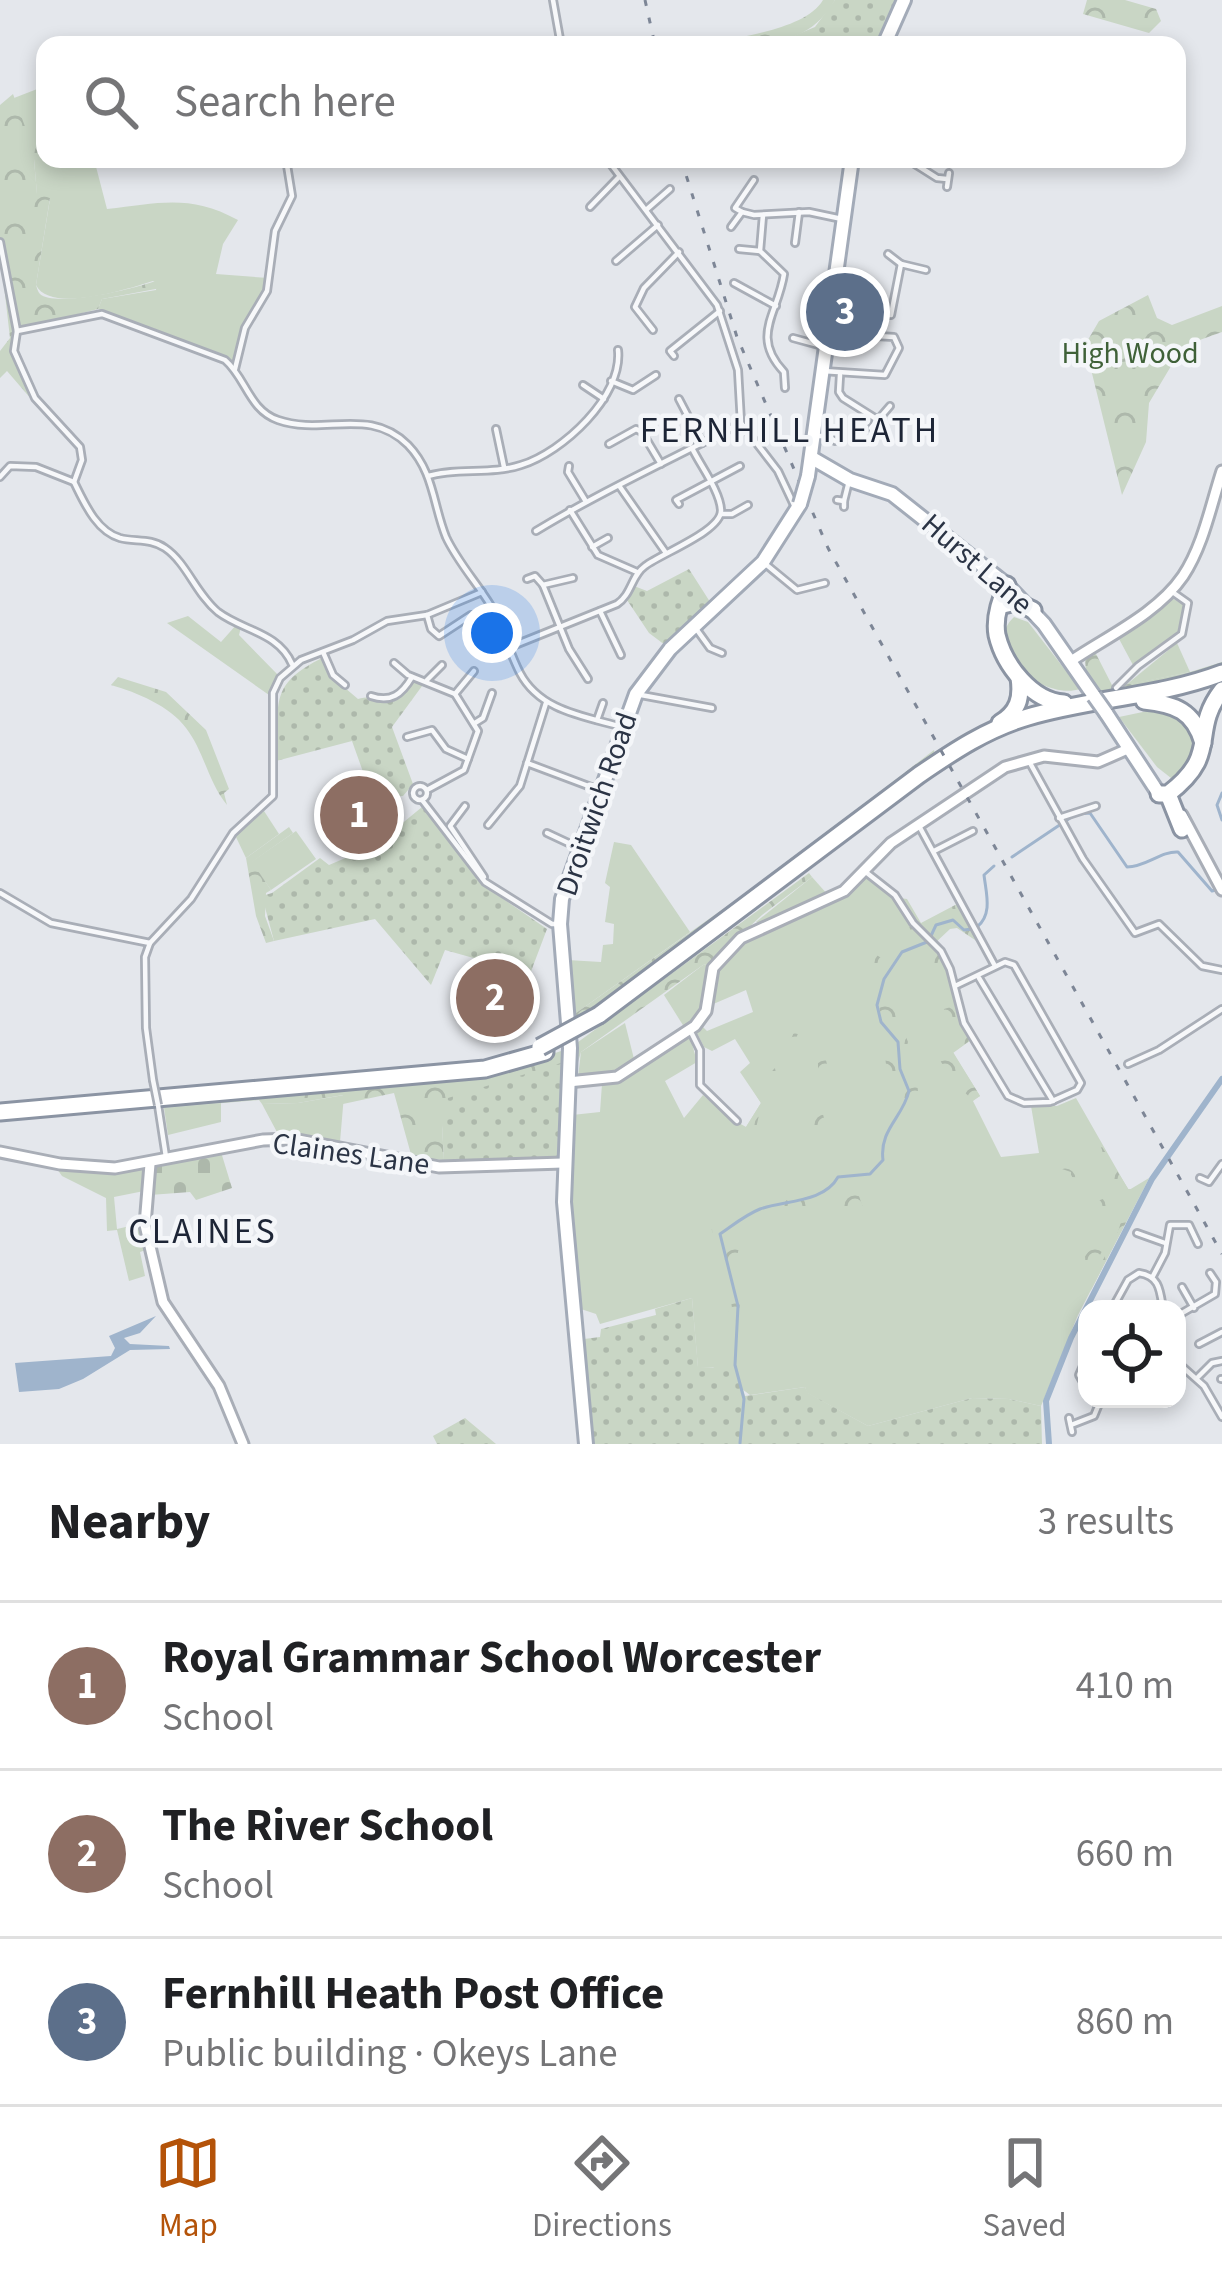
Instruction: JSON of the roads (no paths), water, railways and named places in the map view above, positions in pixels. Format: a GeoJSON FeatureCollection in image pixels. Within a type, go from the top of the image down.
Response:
{"type":"FeatureCollection","features":[{"type":"Feature","properties":{"kind":"highway"},"geometry":{"type":"LineString","coordinates":[[1033,610],[1006,597],[998,637],[1018,675],[1043,699],[1086,700],[1158,692],[1222,676]]}},
{"type":"Feature","properties":{"kind":"highway"},"geometry":{"type":"LineString","coordinates":[[600,1019],[919,775],[1015,710],[1020,700],[1018,675]]}},
{"type":"Feature","properties":{"kind":"highway"},"geometry":{"type":"LineString","coordinates":[[0,1108],[485,1069],[543,1049],[600,1019],[974,745],[1022,726],[1144,700],[1222,676]]}},
{"type":"Feature","properties":{"kind":"highway"},"geometry":{"type":"LineString","coordinates":[[1182,829],[1163,794],[1196,771],[1209,712],[1222,690]]}},
{"type":"Feature","properties":{"kind":"highway"},"geometry":{"type":"LineString","coordinates":[[986,733],[1086,700]]}},
{"type":"Feature","properties":{"kind":"highway"},"geometry":{"type":"LineString","coordinates":[[1144,700],[1185,711],[1198,728],[1203,746]]}},
{"type":"Feature","properties":{"kind":"main road"},"geometry":{"type":"LineString","coordinates":[[888,36],[904,0]]}},
{"type":"Feature","properties":{"kind":"main road","name":"Droitwich Road"},"geometry":{"type":"LineString","coordinates":[[586,1444],[563,1162],[569,1048],[562,899],[636,694],[694,625],[763,562],[798,507],[812,458],[851,168]]}},
{"type":"Feature","properties":{"kind":"main road","name":"Hurst Lane"},"geometry":{"type":"LineString","coordinates":[[812,458],[850,480],[892,494],[1006,597]]}},
{"type":"Feature","properties":{"kind":"main road","name":"Hurst Lane"},"geometry":{"type":"LineString","coordinates":[[1033,610],[1071,661],[1086,700],[1106,713],[1123,751]]}},
{"type":"Feature","properties":{"kind":"main road"},"geometry":{"type":"LineString","coordinates":[[1123,751],[1163,794]]}},
{"type":"Feature","properties":{"kind":"main road"},"geometry":{"type":"LineString","coordinates":[[1123,751],[1163,794]]}},
{"type":"Feature","properties":{"kind":"street"},"geometry":{"type":"LineString","coordinates":[[553,0],[559,36]]}},
{"type":"Feature","properties":{"kind":"street"},"geometry":{"type":"LineString","coordinates":[[236,369],[245,328],[267,291],[275,231],[292,196],[287,168]]}},
{"type":"Feature","properties":{"kind":"street"},"geometry":{"type":"LineString","coordinates":[[613,168],[720,311],[738,370],[741,423],[778,471],[798,507]]}},
{"type":"Feature","properties":{"kind":"street"},"geometry":{"type":"LineString","coordinates":[[921,168],[948,180]]}},
{"type":"Feature","properties":{"kind":"street"},"geometry":{"type":"LineString","coordinates":[[590,207],[619,177]]}},
{"type":"Feature","properties":{"kind":"street"},"geometry":{"type":"LineString","coordinates":[[754,181],[735,208],[742,212],[799,212],[842,220]]}},
{"type":"Feature","properties":{"kind":"street"},"geometry":{"type":"LineString","coordinates":[[646,210],[670,189]]}},
{"type":"Feature","properties":{"kind":"street"},"geometry":{"type":"LineString","coordinates":[[731,226],[742,212]]}},
{"type":"Feature","properties":{"kind":"street"},"geometry":{"type":"LineString","coordinates":[[795,243],[799,212]]}},
{"type":"Feature","properties":{"kind":"street"},"geometry":{"type":"LineString","coordinates":[[760,251],[763,214]]}},
{"type":"Feature","properties":{"kind":"street"},"geometry":{"type":"LineString","coordinates":[[616,261],[658,225]]}},
{"type":"Feature","properties":{"kind":"street"},"geometry":{"type":"LineString","coordinates":[[0,242],[17,331],[14,351],[35,398],[80,447],[82,460],[74,482]]}},
{"type":"Feature","properties":{"kind":"street"},"geometry":{"type":"LineString","coordinates":[[739,249],[760,251],[784,274],[765,343],[784,372],[785,388]]}},
{"type":"Feature","properties":{"kind":"street"},"geometry":{"type":"LineString","coordinates":[[653,330],[634,307],[644,288],[680,252]]}},
{"type":"Feature","properties":{"kind":"street"},"geometry":{"type":"LineString","coordinates":[[888,254],[901,264],[926,270]]}},
{"type":"Feature","properties":{"kind":"street"},"geometry":{"type":"LineString","coordinates":[[831,306],[891,315],[901,264]]}},
{"type":"Feature","properties":{"kind":"street"},"geometry":{"type":"LineString","coordinates":[[734,283],[776,306]]}},
{"type":"Feature","properties":{"kind":"street"},"geometry":{"type":"LineString","coordinates":[[674,356],[670,351],[720,311]]}},
{"type":"Feature","properties":{"kind":"street"},"geometry":{"type":"LineString","coordinates":[[17,331],[102,314],[212,354],[236,369],[256,407],[265,414],[299,425],[363,421],[406,443],[428,476],[448,541],[482,592],[521,675],[546,703],[622,727]]}},
{"type":"Feature","properties":{"kind":"street"},"geometry":{"type":"LineString","coordinates":[[823,371],[885,375],[899,348],[889,335],[877,336]]}},
{"type":"Feature","properties":{"kind":"street"},"geometry":{"type":"LineString","coordinates":[[793,338],[826,346]]}},
{"type":"Feature","properties":{"kind":"street"},"geometry":{"type":"LineString","coordinates":[[428,476],[530,461],[577,430],[604,399],[621,351]]}},
{"type":"Feature","properties":{"kind":"street"},"geometry":{"type":"LineString","coordinates":[[840,375],[843,398],[878,420]]}},
{"type":"Feature","properties":{"kind":"street"},"geometry":{"type":"LineString","coordinates":[[611,381],[633,390],[653,376]]}},
{"type":"Feature","properties":{"kind":"street"},"geometry":{"type":"LineString","coordinates":[[583,385],[604,399]]}},
{"type":"Feature","properties":{"kind":"street"},"geometry":{"type":"LineString","coordinates":[[679,399],[702,443]]}},
{"type":"Feature","properties":{"kind":"street"},"geometry":{"type":"LineString","coordinates":[[871,428],[890,406]]}},
{"type":"Feature","properties":{"kind":"street"},"geometry":{"type":"LineString","coordinates":[[536,531],[585,500],[620,487],[741,423]]}},
{"type":"Feature","properties":{"kind":"street"},"geometry":{"type":"LineString","coordinates":[[496,429],[504,467]]}},
{"type":"Feature","properties":{"kind":"street"},"geometry":{"type":"LineString","coordinates":[[609,444],[636,429],[642,431],[662,464]]}},
{"type":"Feature","properties":{"kind":"street"},"geometry":{"type":"LineString","coordinates":[[815,436],[835,441]]}},
{"type":"Feature","properties":{"kind":"street"},"geometry":{"type":"LineString","coordinates":[[692,448],[722,514]]}},
{"type":"Feature","properties":{"kind":"street"},"geometry":{"type":"LineString","coordinates":[[0,477],[15,464],[74,482],[87,508],[108,531],[164,547],[212,606],[261,631],[291,661]]}},
{"type":"Feature","properties":{"kind":"street"},"geometry":{"type":"LineString","coordinates":[[569,466],[585,500]]}},
{"type":"Feature","properties":{"kind":"street"},"geometry":{"type":"LineString","coordinates":[[679,504],[676,500],[740,466]]}},
{"type":"Feature","properties":{"kind":"street"},"geometry":{"type":"LineString","coordinates":[[1071,661],[1171,590],[1193,557],[1222,470]]}},
{"type":"Feature","properties":{"kind":"street"},"geometry":{"type":"LineString","coordinates":[[842,503],[850,480]]}},
{"type":"Feature","properties":{"kind":"street"},"geometry":{"type":"LineString","coordinates":[[620,487],[666,553]]}},
{"type":"Feature","properties":{"kind":"street"},"geometry":{"type":"LineString","coordinates":[[509,647],[625,599],[637,572],[708,530],[722,514],[748,505]]}},
{"type":"Feature","properties":{"kind":"street"},"geometry":{"type":"LineString","coordinates":[[570,510],[606,561],[637,572]]}},
{"type":"Feature","properties":{"kind":"street"},"geometry":{"type":"LineString","coordinates":[[592,547],[608,538]]}},
{"type":"Feature","properties":{"kind":"street"},"geometry":{"type":"LineString","coordinates":[[763,562],[797,590],[825,583]]}},
{"type":"Feature","properties":{"kind":"street"},"geometry":{"type":"LineString","coordinates":[[527,579],[535,576],[543,585],[558,625],[588,679]]}},
{"type":"Feature","properties":{"kind":"street"},"geometry":{"type":"LineString","coordinates":[[543,585],[573,578]]}},
{"type":"Feature","properties":{"kind":"street"},"geometry":{"type":"LineString","coordinates":[[1116,688],[1182,634],[1188,603],[1171,590]]}},
{"type":"Feature","properties":{"kind":"street"},"geometry":{"type":"LineString","coordinates":[[291,661],[323,652],[387,621],[427,615],[482,592]]}},
{"type":"Feature","properties":{"kind":"street"},"geometry":{"type":"LineString","coordinates":[[599,610],[621,655]]}},
{"type":"Feature","properties":{"kind":"street"},"geometry":{"type":"LineString","coordinates":[[427,615],[430,629],[440,636],[469,619]]}},
{"type":"Feature","properties":{"kind":"street"},"geometry":{"type":"LineString","coordinates":[[694,625],[710,648],[722,653]]}},
{"type":"Feature","properties":{"kind":"street"},"geometry":{"type":"LineString","coordinates":[[323,652],[333,675],[345,685]]}},
{"type":"Feature","properties":{"kind":"street"},"geometry":{"type":"LineString","coordinates":[[166,1157],[146,1028],[146,957],[150,943],[191,899],[233,833],[271,800],[273,693],[291,661]]}},
{"type":"Feature","properties":{"kind":"street"},"geometry":{"type":"LineString","coordinates":[[394,664],[412,677],[455,694],[462,711],[475,723],[478,736],[454,778],[427,790],[422,800]]}},
{"type":"Feature","properties":{"kind":"street"},"geometry":{"type":"LineString","coordinates":[[427,680],[442,664]]}},
{"type":"Feature","properties":{"kind":"street"},"geometry":{"type":"LineString","coordinates":[[455,694],[474,671]]}},
{"type":"Feature","properties":{"kind":"street"},"geometry":{"type":"LineString","coordinates":[[371,696],[391,698],[405,690],[412,677]]}},
{"type":"Feature","properties":{"kind":"street"},"geometry":{"type":"LineString","coordinates":[[636,694],[712,708]]}},
{"type":"Feature","properties":{"kind":"street"},"geometry":{"type":"LineString","coordinates":[[475,723],[483,718],[489,697]]}},
{"type":"Feature","properties":{"kind":"street"},"geometry":{"type":"LineString","coordinates":[[488,825],[520,786],[546,703]]}},
{"type":"Feature","properties":{"kind":"street"},"geometry":{"type":"LineString","coordinates":[[597,720],[603,703]]}},
{"type":"Feature","properties":{"kind":"street"},"geometry":{"type":"LineString","coordinates":[[407,737],[431,730],[446,749],[469,759]]}},
{"type":"Feature","properties":{"kind":"street"},"geometry":{"type":"LineString","coordinates":[[568,1082],[617,1077],[690,1030],[704,1016],[713,968],[741,938],[844,891],[891,843],[1005,767],[1044,756],[1094,763],[1123,751]]}},
{"type":"Feature","properties":{"kind":"street"},"geometry":{"type":"LineString","coordinates":[[1028,758],[1038,785],[1094,877],[1135,933],[1159,924],[1202,966],[1221,973]]}},
{"type":"Feature","properties":{"kind":"street"},"geometry":{"type":"LineString","coordinates":[[527,763],[599,790]]}},
{"type":"Feature","properties":{"kind":"street"},"geometry":{"type":"LineString","coordinates":[[427,790],[419,786],[413,790],[414,797],[422,800],[485,882],[552,924],[560,924]]}},
{"type":"Feature","properties":{"kind":"street"},"geometry":{"type":"LineString","coordinates":[[1163,794],[1190,826],[1222,890]]}},
{"type":"Feature","properties":{"kind":"street"},"geometry":{"type":"LineString","coordinates":[[465,806],[449,826],[482,868],[485,882]]}},
{"type":"Feature","properties":{"kind":"street"},"geometry":{"type":"LineString","coordinates":[[1061,822],[1096,806]]}},
{"type":"Feature","properties":{"kind":"street"},"geometry":{"type":"LineString","coordinates":[[918,824],[995,966]]}},
{"type":"Feature","properties":{"kind":"street"},"geometry":{"type":"LineString","coordinates":[[1182,829],[1212,870]]}},
{"type":"Feature","properties":{"kind":"street"},"geometry":{"type":"LineString","coordinates":[[934,851],[973,831]]}},
{"type":"Feature","properties":{"kind":"street"},"geometry":{"type":"LineString","coordinates":[[547,833],[579,848]]}},
{"type":"Feature","properties":{"kind":"street"},"geometry":{"type":"LineString","coordinates":[[863,871],[895,895],[913,923],[941,951],[964,1023],[1008,1096],[1017,1102],[1051,1102],[1077,1090],[1081,1083],[1014,965],[1005,962],[955,986]]}},
{"type":"Feature","properties":{"kind":"street"},"geometry":{"type":"LineString","coordinates":[[0,893],[51,923],[150,943]]}},
{"type":"Feature","properties":{"kind":"street"},"geometry":{"type":"LineString","coordinates":[[978,975],[1051,1102]]}},
{"type":"Feature","properties":{"kind":"street"},"geometry":{"type":"LineString","coordinates":[[1128,1064],[1222,1009]]}},
{"type":"Feature","properties":{"kind":"street"},"geometry":{"type":"LineString","coordinates":[[690,1030],[700,1050],[700,1085],[737,1121]]}},
{"type":"Feature","properties":{"kind":"street","name":"Claines Lane"},"geometry":{"type":"LineString","coordinates":[[0,1152],[83,1166],[150,1164],[166,1157],[278,1139],[439,1167],[563,1162]]}},
{"type":"Feature","properties":{"kind":"street"},"geometry":{"type":"LineString","coordinates":[[150,1164],[145,1225],[163,1302],[219,1386],[243,1444]]}},
{"type":"Feature","properties":{"kind":"street"},"geometry":{"type":"LineString","coordinates":[[1200,1178],[1209,1182],[1222,1165]]}},
{"type":"Feature","properties":{"kind":"street"},"geometry":{"type":"LineString","coordinates":[[1153,1276],[1174,1220],[1193,1228],[1198,1244]]}},
{"type":"Feature","properties":{"kind":"street"},"geometry":{"type":"LineString","coordinates":[[1137,1234],[1166,1244]]}},
{"type":"Feature","properties":{"kind":"street"},"geometry":{"type":"LineString","coordinates":[[1186,1312],[1215,1294],[1214,1275]]}},
{"type":"Feature","properties":{"kind":"street"},"geometry":{"type":"LineString","coordinates":[[1118,1300],[1134,1276],[1153,1276]]}},
{"type":"Feature","properties":{"kind":"street"},"geometry":{"type":"LineString","coordinates":[[1153,1276],[1161,1300]]}},
{"type":"Feature","properties":{"kind":"street"},"geometry":{"type":"LineString","coordinates":[[1182,1287],[1195,1308]]}},
{"type":"Feature","properties":{"kind":"street"},"geometry":{"type":"LineString","coordinates":[[1199,1344],[1222,1332]]}},
{"type":"Feature","properties":{"kind":"street"},"geometry":{"type":"LineString","coordinates":[[1197,1378],[1222,1360]]}},
{"type":"Feature","properties":{"kind":"street"},"geometry":{"type":"LineString","coordinates":[[1186,1369],[1222,1417]]}},
{"type":"Feature","properties":{"kind":"street"},"geometry":{"type":"LineString","coordinates":[[1071,1425],[1094,1416],[1097,1408]]}},
{"type":"Feature","properties":{"kind":"water"},"geometry":{"type":"Polygon","coordinates":[[[156,1316],[140,1333],[124,1338],[130,1344],[170,1349],[130,1350],[59,1389],[19,1392],[15,1363],[111,1356],[115,1348],[109,1336],[156,1316]]]}},
{"type":"Feature","properties":{"kind":"waterway"},"geometry":{"type":"LineString","coordinates":[[1222,793],[1217,805],[1222,820]]}},
{"type":"Feature","properties":{"kind":"waterway"},"geometry":{"type":"LineString","coordinates":[[1012,857],[1076,814],[1090,813],[1127,867],[1178,852],[1216,890]]}},
{"type":"Feature","properties":{"kind":"waterway"},"geometry":{"type":"LineString","coordinates":[[977,927],[987,910],[984,875],[994,866]]}},
{"type":"Feature","properties":{"kind":"waterway"},"geometry":{"type":"LineString","coordinates":[[930,938],[936,925],[953,920],[964,930],[972,929]]}},
{"type":"Feature","properties":{"kind":"waterway"},"geometry":{"type":"LineString","coordinates":[[740,1443],[744,1399],[735,1365],[738,1306],[720,1234],[760,1209],[823,1192],[838,1177],[870,1174],[883,1160],[888,1132],[909,1091],[900,1069],[898,1042],[881,1022],[877,1005],[884,979],[902,952],[927,942]]}},
{"type":"Feature","properties":{"kind":"waterway"},"geometry":{"type":"LineString","coordinates":[[1049,1444],[1046,1401],[1071,1338],[1152,1179],[1222,1079]]}},
{"type":"Feature","properties":{"kind":"railway"},"geometry":{"type":"LineString","coordinates":[[645,0],[653,36]]}},
{"type":"Feature","properties":{"kind":"railway"},"geometry":{"type":"LineString","coordinates":[[684,168],[737,337],[828,548],[1222,1254]]}},
{"type":"Feature","properties":{"kind":"place","name":"Fernhill Heath Post Office"},"geometry":{"type":"Point","coordinates":[845,312]}},
{"type":"Feature","properties":{"kind":"place","name":"Royal Grammar School Worcester"},"geometry":{"type":"Point","coordinates":[359,815]}},
{"type":"Feature","properties":{"kind":"place","name":"The River School"},"geometry":{"type":"Point","coordinates":[495,998]}},
{"type":"Feature","properties":{"kind":"district","name":"FERNHILL HEATH"},"geometry":{"type":"Point","coordinates":[790,430]}},
{"type":"Feature","properties":{"kind":"district","name":"CLAINES"},"geometry":{"type":"Point","coordinates":[203,1231]}},
{"type":"Feature","properties":{"kind":"park label","name":"High Wood"},"geometry":{"type":"Point","coordinates":[1130,353]}}]}
